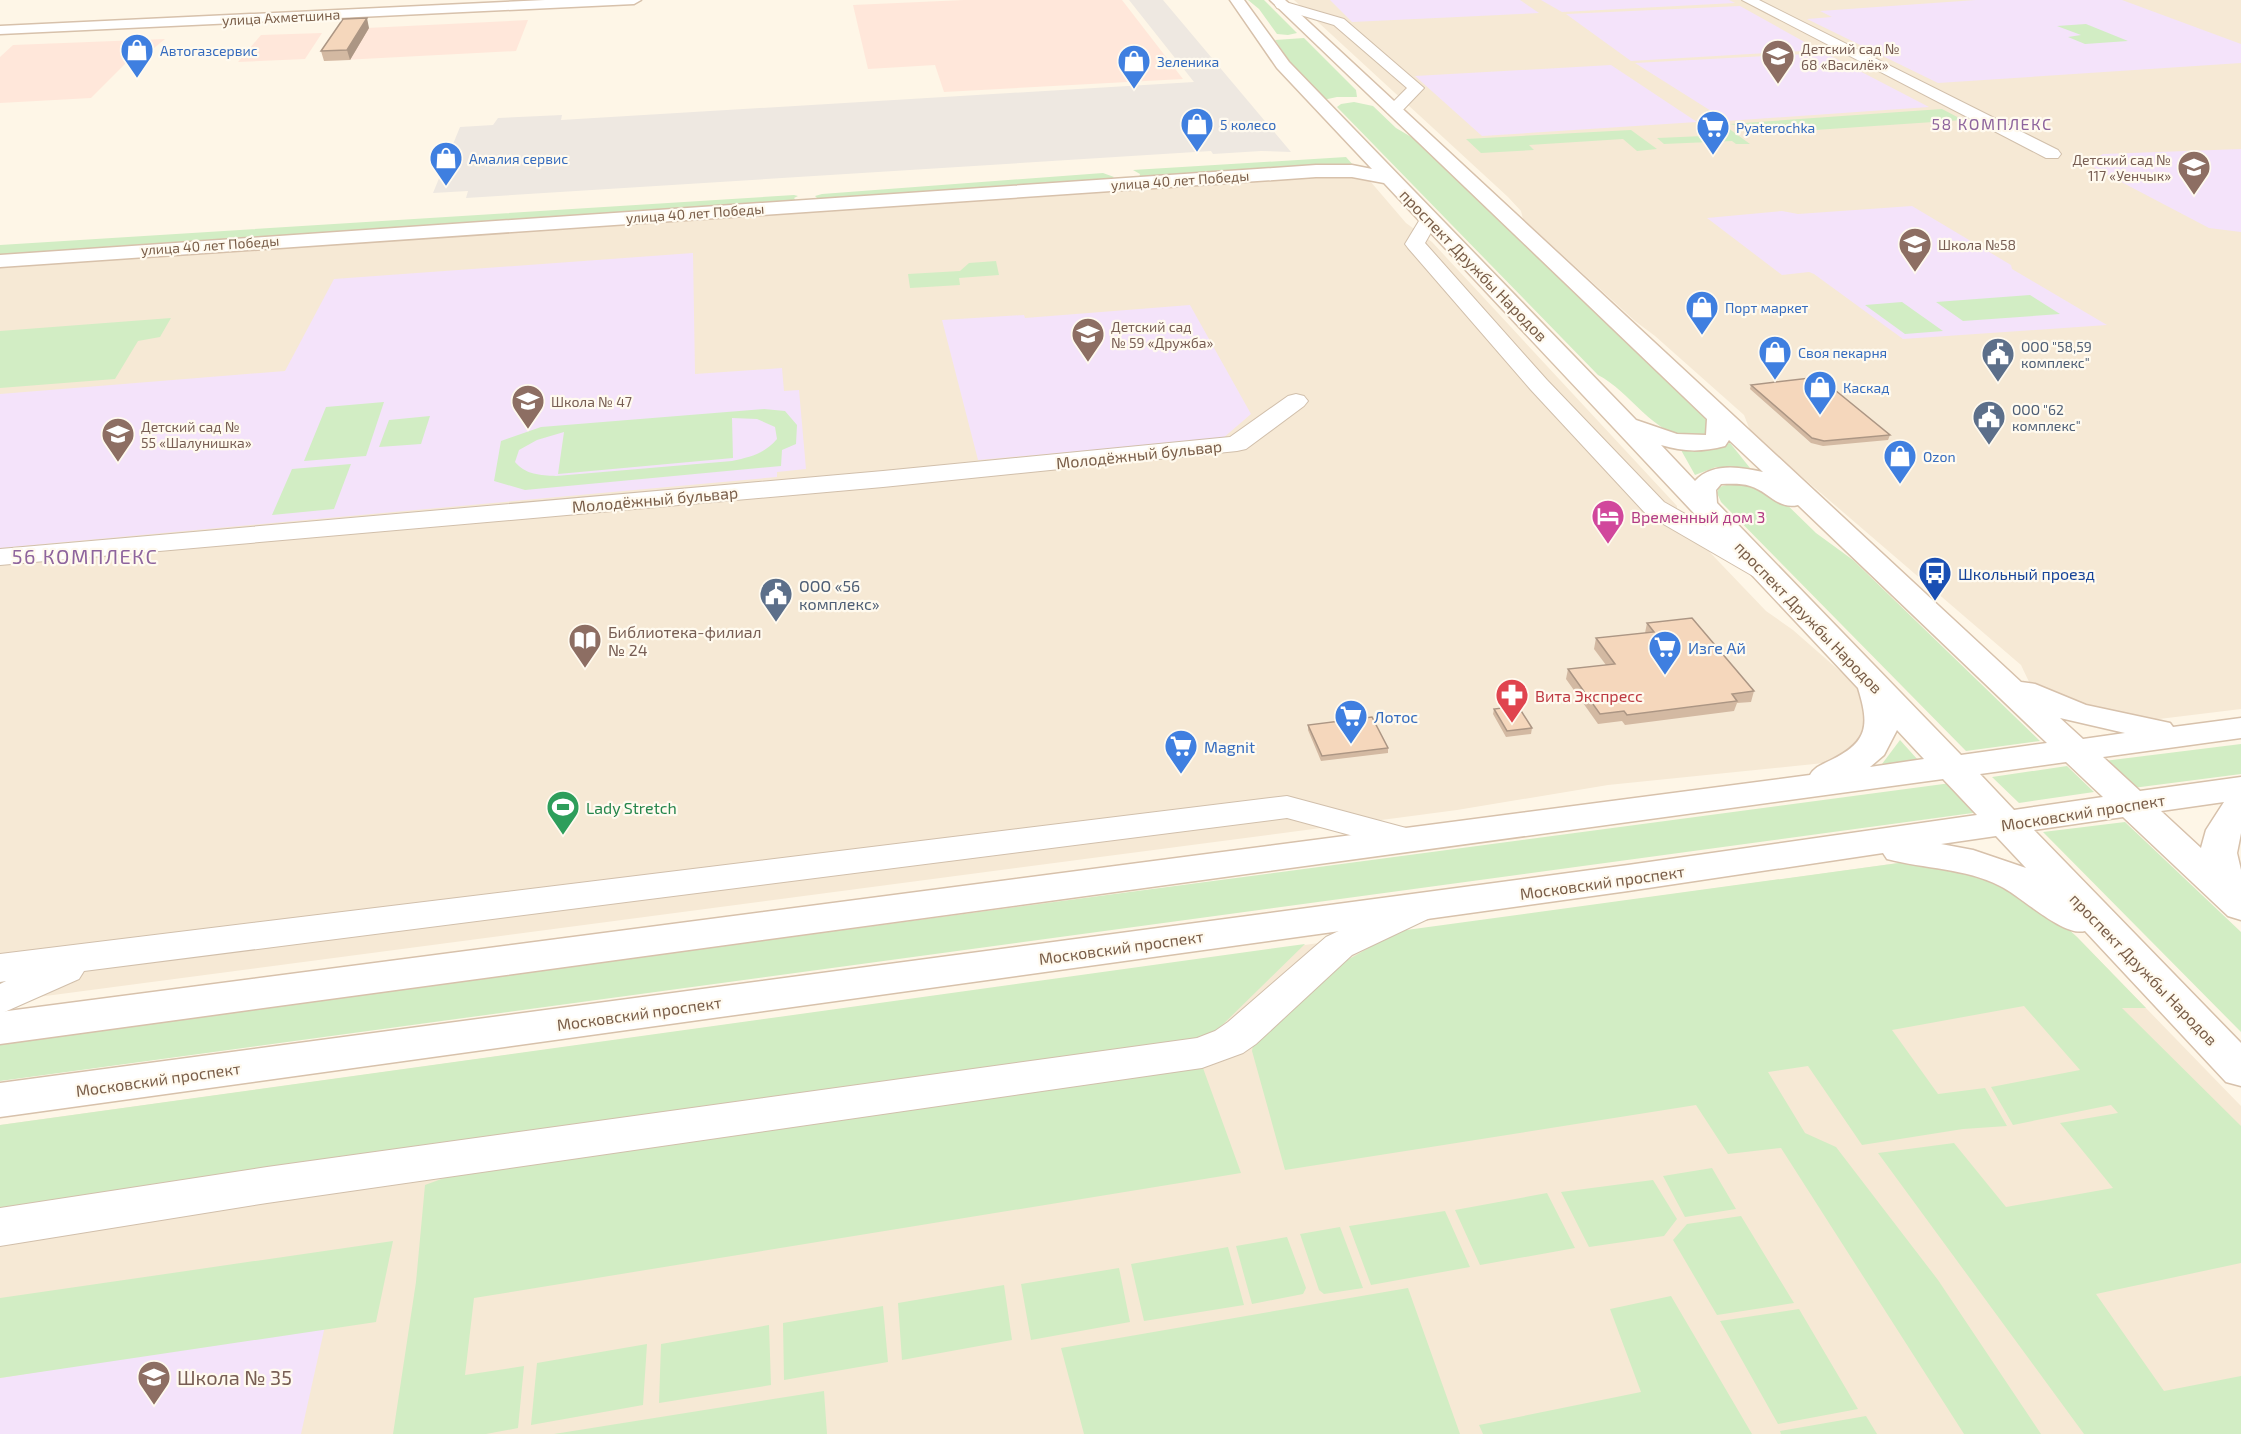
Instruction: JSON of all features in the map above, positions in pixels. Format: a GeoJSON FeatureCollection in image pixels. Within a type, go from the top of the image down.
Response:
{"type":"FeatureCollection","features":[{"type":"Feature","properties":{"kind":"main road","name":"улица Ахметшина"},"geometry":{"type":"LineString","coordinates":[[0,30],[634,0]]}},
{"type":"Feature","properties":{"kind":"main road","name":"проспект Дружбы Народов"},"geometry":{"type":"LineString","coordinates":[[1237,0],[1282,65],[1332,105],[1359,146],[2241,1070]]}},
{"type":"Feature","properties":{"kind":"main road"},"geometry":{"type":"LineString","coordinates":[[1279,2],[1294,34],[1394,110],[2241,907]]}},
{"type":"Feature","properties":{"kind":"main road"},"geometry":{"type":"LineString","coordinates":[[1260,31],[1294,34]]}},
{"type":"Feature","properties":{"kind":"main road"},"geometry":{"type":"LineString","coordinates":[[1359,99],[1394,110]]}},
{"type":"Feature","properties":{"kind":"main road","name":"улица 40 лет Победы"},"geometry":{"type":"LineString","coordinates":[[1101,178],[1328,155],[1359,146]]}},
{"type":"Feature","properties":{"kind":"main road","name":"улица 40 лет Победы"},"geometry":{"type":"LineString","coordinates":[[0,261],[827,196],[1101,178],[1333,170],[1390,178]]}},
{"type":"Feature","properties":{"kind":"main road","name":"улица 40 лет Победы"},"geometry":{"type":"LineString","coordinates":[[246,225],[827,196]]}},
{"type":"Feature","properties":{"kind":"main road"},"geometry":{"type":"LineString","coordinates":[[1625,425],[1663,438],[1702,446],[1716,441],[1719,435],[1720,417]]}},
{"type":"Feature","properties":{"kind":"main road"},"geometry":{"type":"LineString","coordinates":[[1704,507],[1702,489],[1713,477],[1740,475],[1771,484],[1825,528],[1865,552]]}},
{"type":"Feature","properties":{"kind":"main road"},"geometry":{"type":"LineString","coordinates":[[1992,672],[2036,697],[2077,713],[2183,735]]}},
{"type":"Feature","properties":{"kind":"main road"},"geometry":{"type":"LineString","coordinates":[[1803,787],[1868,753],[1880,733],[1882,717],[1873,685]]}},
{"type":"Feature","properties":{"kind":"main road"},"geometry":{"type":"LineString","coordinates":[[0,1028],[2241,728]]}},
{"type":"Feature","properties":{"kind":"main road","name":"Московский проспект"},"geometry":{"type":"LineString","coordinates":[[0,1101],[1857,846],[2241,788]]}},
{"type":"Feature","properties":{"kind":"main road"},"geometry":{"type":"LineString","coordinates":[[2241,805],[2232,814],[2223,835],[2218,858],[2224,873],[2241,897]]}},
{"type":"Feature","properties":{"kind":"main road"},"geometry":{"type":"LineString","coordinates":[[1857,846],[1918,852],[1960,860],[2013,877],[2123,947]]}},
{"type":"Feature","properties":{"kind":"street"},"geometry":{"type":"LineString","coordinates":[[1749,0],[2052,154]]}},
{"type":"Feature","properties":{"kind":"street"},"geometry":{"type":"LineString","coordinates":[[1279,2],[1344,25],[1416,88],[1394,110]]}},
{"type":"Feature","properties":{"kind":"street"},"geometry":{"type":"LineString","coordinates":[[1429,220],[1415,244],[1539,385],[1655,508],[1763,570]]}},
{"type":"Feature","properties":{"kind":"street","name":"Молодёжный бульвар"},"geometry":{"type":"LineString","coordinates":[[0,557],[883,479],[1237,444],[1296,401]]}},
{"type":"Feature","properties":{"kind":"street"},"geometry":{"type":"LineString","coordinates":[[0,968],[1287,807],[1408,840]]}},
{"type":"Feature","properties":{"kind":"street"},"geometry":{"type":"LineString","coordinates":[[0,1227],[267,1185],[432,1164],[1202,1053],[1229,1042],[1242,1033],[1339,946],[1422,906]]}},
{"type":"Feature","properties":{"kind":"street"},"geometry":{"type":"LineString","coordinates":[[0,1000],[91,957]]}},
{"type":"Feature","properties":{"kind":"shaded area"},"geometry":{"type":"Polygon","coordinates":[[[964,0],[1122,0],[1183,79],[944,92],[935,65],[868,69],[853,5],[964,0]]]}},
{"type":"Feature","properties":{"kind":"shaded area"},"geometry":{"type":"Polygon","coordinates":[[[1129,0],[1163,0],[1291,152],[1213,154],[1211,151],[466,198],[468,191],[433,193],[460,127],[493,125],[498,118],[562,115],[561,120],[1194,82],[1129,0]]]}},
{"type":"Feature","properties":{"kind":"shaded area"},"geometry":{"type":"Polygon","coordinates":[[[1294,0],[2241,0],[2241,709],[2151,720],[2113,716],[2030,684],[2021,665],[1751,433],[1744,415],[1635,321],[1523,219],[1521,211],[1508,197],[1294,0]]]}},
{"type":"Feature","properties":{"kind":"shaded area"},"geometry":{"type":"Polygon","coordinates":[[[1330,0],[1520,0],[1539,13],[1352,22],[1330,0]]]}},
{"type":"Feature","properties":{"kind":"shaded area"},"geometry":{"type":"Polygon","coordinates":[[[1541,0],[1729,0],[1735,3],[1562,12],[1541,0]]]}},
{"type":"Feature","properties":{"kind":"shaded area"},"geometry":{"type":"Polygon","coordinates":[[[1976,0],[2122,0],[2241,44],[2241,63],[1938,83],[1807,19],[1832,17],[1820,11],[1976,0]]]}},
{"type":"Feature","properties":{"kind":"shaded area"},"geometry":{"type":"Polygon","coordinates":[[[1740,6],[1819,50],[1631,61],[1566,14],[1740,6]]]}},
{"type":"Feature","properties":{"kind":"shaded area"},"geometry":{"type":"Polygon","coordinates":[[[528,20],[516,51],[324,61],[346,29],[528,20]]]}},
{"type":"Feature","properties":{"kind":"shaded area"},"geometry":{"type":"Polygon","coordinates":[[[322,33],[305,59],[238,62],[261,35],[322,33]]]}},
{"type":"Feature","properties":{"kind":"shaded area"},"geometry":{"type":"Polygon","coordinates":[[[165,39],[142,58],[130,59],[91,98],[0,103],[0,57],[13,45],[165,39]]]}},
{"type":"Feature","properties":{"kind":"shaded area","name":"Детский сад № 68 «Василёк»"},"geometry":{"type":"Polygon","coordinates":[[[1825,53],[1929,107],[1727,121],[1635,63],[1825,53]]]}},
{"type":"Feature","properties":{"kind":"shaded area"},"geometry":{"type":"Polygon","coordinates":[[[1611,65],[1697,122],[1482,136],[1415,76],[1611,65]]]}},
{"type":"Feature","properties":{"kind":"shaded area","name":"Детский сад № 117 «Уенчык»"},"geometry":{"type":"Polygon","coordinates":[[[2241,149],[2241,232],[2209,228],[2087,164],[2100,164],[2092,160],[2103,154],[2241,149]]]}},
{"type":"Feature","properties":{"kind":"shaded area","name":"56 КОМПЛЕКС"},"geometry":{"type":"Polygon","coordinates":[[[1337,172],[1370,181],[1406,223],[1432,242],[1677,506],[1677,518],[1766,611],[1793,630],[1858,687],[1870,710],[1856,751],[1824,763],[1608,785],[1457,810],[0,1002],[0,265],[1337,172]]]}},
{"type":"Feature","properties":{"kind":"shaded area","name":"Школа №58"},"geometry":{"type":"Polygon","coordinates":[[[1912,206],[2107,325],[1903,339],[1814,274],[1809,272],[1782,275],[1707,218],[1782,211],[1798,214],[1912,206]]]}},
{"type":"Feature","properties":{"kind":"shaded area","name":"Школа № 47"},"geometry":{"type":"Polygon","coordinates":[[[693,253],[695,374],[782,368],[784,391],[799,390],[806,469],[777,472],[777,477],[0,548],[0,394],[285,371],[334,279],[693,253]]]}},
{"type":"Feature","properties":{"kind":"shaded area","name":"Детский сад № 59 «Дружба»"},"geometry":{"type":"Polygon","coordinates":[[[1190,305],[1251,414],[1222,439],[978,460],[942,320],[1024,315],[1025,318],[1190,305]]]}},
{"type":"Feature","properties":{"kind":"shaded area"},"geometry":{"type":"Polygon","coordinates":[[[1913,861],[2034,898],[2077,937],[2241,1106],[2241,1434],[0,1434],[0,1125],[1913,861]]]}},
{"type":"Feature","properties":{"kind":"shaded area","name":"Школа № 35"},"geometry":{"type":"Polygon","coordinates":[[[325,1326],[301,1434],[0,1434],[0,1378],[325,1326]]]}},
{"type":"Feature","properties":{"kind":"green space"},"geometry":{"type":"Polygon","coordinates":[[[1248,0],[1264,0],[1297,33],[1277,34],[1259,9],[1248,0]]]}},
{"type":"Feature","properties":{"kind":"green space"},"geometry":{"type":"Polygon","coordinates":[[[2086,24],[2128,41],[2085,44],[2068,37],[2081,35],[2057,26],[2086,24]]]}},
{"type":"Feature","properties":{"kind":"green space"},"geometry":{"type":"Polygon","coordinates":[[[1304,38],[1356,90],[1357,97],[1323,100],[1293,66],[1275,40],[1304,38]]]}},
{"type":"Feature","properties":{"kind":"green space"},"geometry":{"type":"Polygon","coordinates":[[[1354,102],[1373,106],[1396,128],[1413,138],[1712,425],[1707,434],[1691,437],[1662,428],[1611,383],[1598,375],[1337,107],[1354,102]]]}},
{"type":"Feature","properties":{"kind":"green space"},"geometry":{"type":"Polygon","coordinates":[[[1942,109],[1963,120],[1770,133],[1730,124],[1942,109]]]}},
{"type":"Feature","properties":{"kind":"green space"},"geometry":{"type":"Polygon","coordinates":[[[1714,125],[1728,128],[1750,144],[1736,144],[1732,141],[1664,144],[1657,138],[1704,136],[1697,126],[1714,125]]]}},
{"type":"Feature","properties":{"kind":"green space"},"geometry":{"type":"Polygon","coordinates":[[[1631,130],[1657,149],[1637,151],[1623,139],[1529,145],[1534,150],[1481,153],[1466,139],[1631,130]]]}},
{"type":"Feature","properties":{"kind":"green space"},"geometry":{"type":"Polygon","coordinates":[[[1346,157],[1354,166],[1139,178],[1140,174],[1133,170],[1346,157]]]}},
{"type":"Feature","properties":{"kind":"green space"},"geometry":{"type":"Polygon","coordinates":[[[1103,173],[1114,177],[1108,181],[819,200],[815,196],[822,194],[1103,173]]]}},
{"type":"Feature","properties":{"kind":"green space"},"geometry":{"type":"Polygon","coordinates":[[[798,196],[794,198],[798,203],[0,256],[0,245],[798,196]]]}},
{"type":"Feature","properties":{"kind":"green space"},"geometry":{"type":"Polygon","coordinates":[[[996,261],[999,275],[959,278],[960,285],[910,288],[908,274],[960,271],[969,263],[996,261]]]}},
{"type":"Feature","properties":{"kind":"green space"},"geometry":{"type":"Polygon","coordinates":[[[2030,295],[2060,314],[1963,321],[1936,302],[2030,295]]]}},
{"type":"Feature","properties":{"kind":"green space"},"geometry":{"type":"Polygon","coordinates":[[[1902,302],[1943,331],[1905,334],[1865,305],[1902,302]]]}},
{"type":"Feature","properties":{"kind":"green space"},"geometry":{"type":"Polygon","coordinates":[[[171,318],[160,337],[138,341],[115,379],[0,388],[0,331],[171,318]]]}},
{"type":"Feature","properties":{"kind":"green space"},"geometry":{"type":"Polygon","coordinates":[[[384,402],[366,456],[304,461],[326,407],[384,402]]]}},
{"type":"Feature","properties":{"kind":"green space"},"geometry":{"type":"Polygon","coordinates":[[[764,409],[785,411],[797,425],[796,444],[782,450],[781,466],[525,490],[494,481],[501,441],[541,427],[764,409]],[[732,418],[733,458],[558,474],[564,432],[537,440],[519,450],[515,462],[529,472],[556,476],[732,461],[757,454],[777,439],[775,427],[757,419],[732,418]]]}},
{"type":"Feature","properties":{"kind":"green space"},"geometry":{"type":"Polygon","coordinates":[[[430,416],[421,444],[379,447],[389,420],[430,416]]]}},
{"type":"Feature","properties":{"kind":"green space"},"geometry":{"type":"Polygon","coordinates":[[[1730,443],[1750,468],[1716,467],[1695,475],[1681,450],[1700,450],[1730,443]]]}},
{"type":"Feature","properties":{"kind":"green space"},"geometry":{"type":"Polygon","coordinates":[[[351,464],[334,509],[272,515],[292,469],[351,464]]]}},
{"type":"Feature","properties":{"kind":"green space"},"geometry":{"type":"Polygon","coordinates":[[[1738,482],[1777,495],[1816,533],[1853,560],[2040,741],[1966,751],[1721,502],[1717,493],[1719,487],[1738,482]]]}},
{"type":"Feature","properties":{"kind":"green space"},"geometry":{"type":"Polygon","coordinates":[[[1900,740],[1918,760],[1882,764],[1900,740]]]}},
{"type":"Feature","properties":{"kind":"green space"},"geometry":{"type":"Polygon","coordinates":[[[2241,744],[2241,774],[2133,788],[2104,761],[2241,744]]]}},
{"type":"Feature","properties":{"kind":"green space"},"geometry":{"type":"Polygon","coordinates":[[[2067,766],[2094,792],[2019,803],[1992,777],[2067,766]]]}},
{"type":"Feature","properties":{"kind":"green space"},"geometry":{"type":"Polygon","coordinates":[[[1951,783],[1980,812],[0,1081],[0,1042],[1951,783]]]}},
{"type":"Feature","properties":{"kind":"green space"},"geometry":{"type":"Polygon","coordinates":[[[2125,822],[2241,932],[2241,1032],[2043,832],[2125,822]]]}},
{"type":"Feature","properties":{"kind":"green space"},"geometry":{"type":"Polygon","coordinates":[[[1913,861],[1953,863],[2034,898],[2077,937],[2146,1008],[2122,1008],[2241,1126],[2241,1263],[2096,1294],[2164,1391],[2241,1376],[2241,1434],[2084,1434],[1878,1153],[1954,1143],[2006,1207],[2113,1188],[2060,1123],[2118,1113],[2111,1105],[2013,1125],[1991,1087],[2080,1070],[2024,1006],[1892,1030],[1938,1094],[1985,1088],[2007,1126],[1963,1129],[1862,1145],[1808,1066],[1768,1072],[1805,1133],[1836,1147],[1938,1280],[2041,1434],[1964,1434],[1781,1148],[1728,1154],[1696,1105],[1285,1170],[1252,1051],[1255,1033],[1317,977],[1399,931],[1913,861]]]}},
{"type":"Feature","properties":{"kind":"green space"},"geometry":{"type":"Polygon","coordinates":[[[1305,944],[1208,1039],[0,1218],[0,1125],[1305,944]]]}},
{"type":"Feature","properties":{"kind":"green space"},"geometry":{"type":"Polygon","coordinates":[[[1203,1068],[1241,1173],[474,1298],[465,1375],[524,1366],[518,1428],[486,1434],[393,1434],[416,1282],[425,1185],[455,1174],[1203,1068]]]}},
{"type":"Feature","properties":{"kind":"green space"},"geometry":{"type":"Polygon","coordinates":[[[1712,1168],[1736,1209],[1685,1217],[1663,1176],[1712,1168]]]}},
{"type":"Feature","properties":{"kind":"green space"},"geometry":{"type":"Polygon","coordinates":[[[1653,1180],[1677,1219],[1664,1236],[1589,1247],[1561,1192],[1653,1180]]]}},
{"type":"Feature","properties":{"kind":"green space"},"geometry":{"type":"Polygon","coordinates":[[[1547,1193],[1575,1248],[1480,1265],[1455,1210],[1547,1193]]]}},
{"type":"Feature","properties":{"kind":"green space"},"geometry":{"type":"Polygon","coordinates":[[[1445,1211],[1470,1267],[1371,1285],[1349,1226],[1445,1211]]]}},
{"type":"Feature","properties":{"kind":"green space"},"geometry":{"type":"Polygon","coordinates":[[[1741,1216],[1794,1303],[1717,1315],[1673,1240],[1687,1224],[1741,1216]]]}},
{"type":"Feature","properties":{"kind":"green space"},"geometry":{"type":"Polygon","coordinates":[[[1340,1227],[1363,1288],[1324,1294],[1319,1290],[1300,1234],[1340,1227]]]}},
{"type":"Feature","properties":{"kind":"green space"},"geometry":{"type":"Polygon","coordinates":[[[1287,1237],[1306,1288],[1303,1294],[1252,1304],[1236,1246],[1287,1237]]]}},
{"type":"Feature","properties":{"kind":"green space"},"geometry":{"type":"Polygon","coordinates":[[[393,1241],[376,1322],[0,1378],[0,1298],[393,1241]]]}},
{"type":"Feature","properties":{"kind":"green space"},"geometry":{"type":"Polygon","coordinates":[[[1228,1247],[1244,1305],[1144,1321],[1131,1264],[1228,1247]]]}},
{"type":"Feature","properties":{"kind":"green space"},"geometry":{"type":"Polygon","coordinates":[[[1119,1268],[1130,1322],[1031,1340],[1021,1284],[1119,1268]]]}},
{"type":"Feature","properties":{"kind":"green space"},"geometry":{"type":"Polygon","coordinates":[[[1004,1285],[1012,1340],[902,1360],[898,1303],[1004,1285]]]}},
{"type":"Feature","properties":{"kind":"green space"},"geometry":{"type":"Polygon","coordinates":[[[1408,1288],[1460,1434],[1084,1434],[1061,1348],[1408,1288]]]}},
{"type":"Feature","properties":{"kind":"green space"},"geometry":{"type":"Polygon","coordinates":[[[1671,1296],[1752,1434],[1483,1434],[1479,1425],[1641,1392],[1610,1309],[1671,1296]]]}},
{"type":"Feature","properties":{"kind":"green space"},"geometry":{"type":"Polygon","coordinates":[[[883,1306],[888,1362],[784,1380],[783,1323],[883,1306]]]}},
{"type":"Feature","properties":{"kind":"green space"},"geometry":{"type":"Polygon","coordinates":[[[1799,1309],[1858,1409],[1778,1424],[1720,1321],[1799,1309]]]}},
{"type":"Feature","properties":{"kind":"green space"},"geometry":{"type":"Polygon","coordinates":[[[769,1325],[771,1385],[659,1403],[661,1344],[769,1325]]]}},
{"type":"Feature","properties":{"kind":"green space"},"geometry":{"type":"Polygon","coordinates":[[[647,1344],[643,1405],[531,1425],[537,1363],[647,1344]]]}},
{"type":"Feature","properties":{"kind":"green space"},"geometry":{"type":"Polygon","coordinates":[[[824,1391],[827,1434],[554,1434],[824,1391]]]}},
{"type":"Feature","properties":{"kind":"green space"},"geometry":{"type":"Polygon","coordinates":[[[1866,1416],[1877,1434],[1781,1434],[1780,1431],[1866,1416]]]}},
{"type":"Feature","properties":{"kind":"building"},"geometry":{"type":"Polygon","coordinates":[[[367,18],[347,50],[321,51],[343,19],[367,18]]]}},
{"type":"Feature","properties":{"kind":"building","name":"Каскад"},"geometry":{"type":"Polygon","coordinates":[[[1819,377],[1890,435],[1824,441],[1812,438],[1751,385],[1819,377]]]}},
{"type":"Feature","properties":{"kind":"building","name":"Изге Ай"},"geometry":{"type":"Polygon","coordinates":[[[1692,618],[1754,691],[1732,694],[1737,701],[1627,715],[1624,711],[1600,714],[1568,669],[1615,664],[1596,638],[1654,632],[1647,623],[1692,618]]]}},
{"type":"Feature","properties":{"kind":"building","name":"Вита Экспресс"},"geometry":{"type":"Polygon","coordinates":[[[1518,706],[1532,728],[1507,731],[1494,709],[1518,706]]]}},
{"type":"Feature","properties":{"kind":"building","name":"Лотос"},"geometry":{"type":"Polygon","coordinates":[[[1372,717],[1388,748],[1322,756],[1308,725],[1372,717]]]}},
{"type":"Feature","properties":{"kind":"place","name":"Автогазсервис"},"geometry":{"type":"Point","coordinates":[137,79]}},
{"type":"Feature","properties":{"kind":"place","name":"Детский сад № 68 «Василёк»"},"geometry":{"type":"Point","coordinates":[1778,85]}},
{"type":"Feature","properties":{"kind":"place","name":"Зеленика"},"geometry":{"type":"Point","coordinates":[1134,90]}},
{"type":"Feature","properties":{"kind":"place","name":"5 колесо"},"geometry":{"type":"Point","coordinates":[1197,153]}},
{"type":"Feature","properties":{"kind":"place","name":"Pyaterochka"},"geometry":{"type":"Point","coordinates":[1713,156]}},
{"type":"Feature","properties":{"kind":"place","name":"Амалия сервис"},"geometry":{"type":"Point","coordinates":[446,187]}},
{"type":"Feature","properties":{"kind":"place","name":"Детский сад № 117 «Уенчык»"},"geometry":{"type":"Point","coordinates":[2194,196]}},
{"type":"Feature","properties":{"kind":"place","name":"Школа №58"},"geometry":{"type":"Point","coordinates":[1915,273]}},
{"type":"Feature","properties":{"kind":"place","name":"Порт маркет"},"geometry":{"type":"Point","coordinates":[1702,336]}},
{"type":"Feature","properties":{"kind":"place","name":"Детский сад № 59 «Дружба»"},"geometry":{"type":"Point","coordinates":[1088,363]}},
{"type":"Feature","properties":{"kind":"place","name":"Своя пекарня"},"geometry":{"type":"Point","coordinates":[1775,381]}},
{"type":"Feature","properties":{"kind":"place","name":"ООО \"58,59 комплекс\""},"geometry":{"type":"Point","coordinates":[1998,383]}},
{"type":"Feature","properties":{"kind":"place","name":"Каскад"},"geometry":{"type":"Point","coordinates":[1820,416]}},
{"type":"Feature","properties":{"kind":"place","name":"Школа № 47"},"geometry":{"type":"Point","coordinates":[528,430]}},
{"type":"Feature","properties":{"kind":"place","name":"ООО \"62 комплекс\""},"geometry":{"type":"Point","coordinates":[1989,446]}},
{"type":"Feature","properties":{"kind":"place","name":"Детский сад № 55 «Шалунишка»"},"geometry":{"type":"Point","coordinates":[118,463]}},
{"type":"Feature","properties":{"kind":"place","name":"Ozon"},"geometry":{"type":"Point","coordinates":[1900,485]}},
{"type":"Feature","properties":{"kind":"place","name":"Временный дом 3"},"geometry":{"type":"Point","coordinates":[1608,545]}},
{"type":"Feature","properties":{"kind":"place","name":"Школьный проезд"},"geometry":{"type":"Point","coordinates":[1935,602]}},
{"type":"Feature","properties":{"kind":"place","name":"ООО «56 комплекс»"},"geometry":{"type":"Point","coordinates":[776,623]}},
{"type":"Feature","properties":{"kind":"place","name":"Библиотека-филиал № 24"},"geometry":{"type":"Point","coordinates":[585,669]}},
{"type":"Feature","properties":{"kind":"place","name":"Изге Ай"},"geometry":{"type":"Point","coordinates":[1665,676]}},
{"type":"Feature","properties":{"kind":"place","name":"Вита Экспресс"},"geometry":{"type":"Point","coordinates":[1512,724]}},
{"type":"Feature","properties":{"kind":"place","name":"Лотос"},"geometry":{"type":"Point","coordinates":[1351,745]}},
{"type":"Feature","properties":{"kind":"place","name":"Magnit"},"geometry":{"type":"Point","coordinates":[1181,775]}},
{"type":"Feature","properties":{"kind":"place","name":"Lady Stretch"},"geometry":{"type":"Point","coordinates":[563,836]}},
{"type":"Feature","properties":{"kind":"place","name":"Школа № 35"},"geometry":{"type":"Point","coordinates":[154,1406]}},
{"type":"Feature","properties":{"kind":"district","name":"58 КОМПЛЕКС"},"geometry":{"type":"Point","coordinates":[1992,123]}},
{"type":"Feature","properties":{"kind":"district","name":"56 КОМПЛЕКС"},"geometry":{"type":"Point","coordinates":[85,556]}}]}
